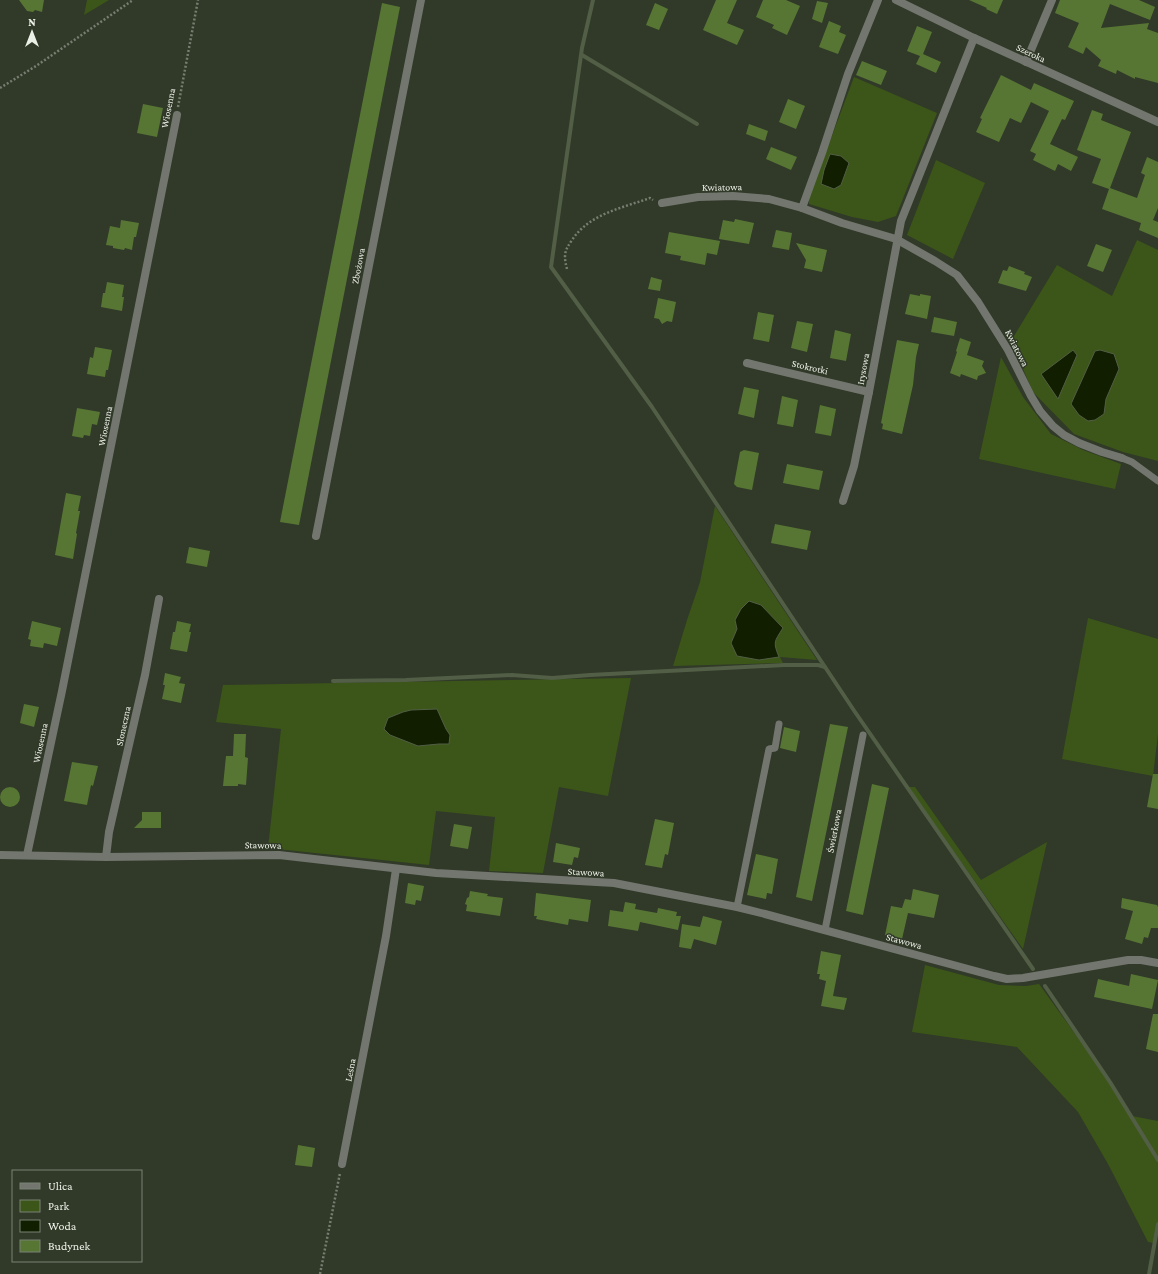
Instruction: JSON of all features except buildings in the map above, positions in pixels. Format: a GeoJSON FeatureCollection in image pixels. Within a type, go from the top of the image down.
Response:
{"type":"FeatureCollection","features":[{"type":"Feature","properties":{"kind":"street","name":"Zbożowa"},"geometry":{"type":"LineString","coordinates":[[316,536],[421,0]]}},
{"type":"Feature","properties":{"kind":"street"},"geometry":{"type":"LineString","coordinates":[[802,208],[805,195],[822,153],[848,74],[878,0]]}},
{"type":"Feature","properties":{"kind":"street","name":"Szeroka"},"geometry":{"type":"LineString","coordinates":[[896,0],[974,38],[1158,122]]}},
{"type":"Feature","properties":{"kind":"street"},"geometry":{"type":"LineString","coordinates":[[1026,62],[1052,0]]}},
{"type":"Feature","properties":{"kind":"street"},"geometry":{"type":"LineString","coordinates":[[896,239],[901,221],[974,38]]}},
{"type":"Feature","properties":{"kind":"street","name":"Wiosenna"},"geometry":{"type":"LineString","coordinates":[[27,855],[62,691],[177,115]]}},
{"type":"Feature","properties":{"kind":"street","name":"Kwiatowa"},"geometry":{"type":"LineString","coordinates":[[662,203],[698,197],[733,196],[769,199],[802,208],[842,223],[896,239],[935,261],[957,276],[978,302],[992,323],[1008,350],[1031,396],[1040,411],[1053,426],[1064,435],[1079,443],[1122,458]]}},
{"type":"Feature","properties":{"kind":"street","name":"Irysowa"},"geometry":{"type":"LineString","coordinates":[[843,501],[854,466],[869,392],[896,251],[896,239]]}},
{"type":"Feature","properties":{"kind":"street","name":"Stokrotki"},"geometry":{"type":"LineString","coordinates":[[747,363],[869,392]]}},
{"type":"Feature","properties":{"kind":"street","name":"Słoneczna"},"geometry":{"type":"LineString","coordinates":[[106,857],[159,599]]}},
{"type":"Feature","properties":{"kind":"street","name":"Stawowa"},"geometry":{"type":"LineString","coordinates":[[0,855],[106,857],[279,855],[436,873],[614,883],[737,907],[1007,979],[1023,978],[1128,960],[1141,960],[1158,963]]}},
{"type":"Feature","properties":{"kind":"street","name":"Leśna"},"geometry":{"type":"LineString","coordinates":[[342,1164],[386,936],[396,869]]}},
{"type":"Feature","properties":{"kind":"lane"},"geometry":{"type":"LineString","coordinates":[[1122,458],[1132,462],[1158,482]]}},
{"type":"Feature","properties":{"kind":"lane"},"geometry":{"type":"LineString","coordinates":[[737,907],[769,749],[775,748],[779,724]]}},
{"type":"Feature","properties":{"kind":"lane","name":"Świerkowa"},"geometry":{"type":"LineString","coordinates":[[825,930],[863,735]]}},
{"type":"Feature","properties":{"kind":"path"},"geometry":{"type":"LineString","coordinates":[[0,88],[36,66],[133,0]]}},
{"type":"Feature","properties":{"kind":"path","name":"Wiosenna"},"geometry":{"type":"LineString","coordinates":[[177,115],[198,0]]}},
{"type":"Feature","properties":{"kind":"path"},"geometry":{"type":"LineString","coordinates":[[567,269],[565,258],[567,248],[575,235],[588,223],[602,215],[650,198],[662,203]]}},
{"type":"Feature","properties":{"kind":"path"},"geometry":{"type":"LineString","coordinates":[[320,1274],[342,1164]]}},
{"type":"Feature","properties":{"kind":"green space"},"geometry":{"type":"Polygon","coordinates":[[[87,0],[109,0],[84,15],[87,0]]]}},
{"type":"Feature","properties":{"kind":"green space"},"geometry":{"type":"Polygon","coordinates":[[[854,77],[937,113],[896,216],[878,222],[852,217],[809,204],[809,197],[854,77]]]}},
{"type":"Feature","properties":{"kind":"green space"},"geometry":{"type":"Polygon","coordinates":[[[936,160],[985,183],[953,259],[907,235],[936,160]]]}},
{"type":"Feature","properties":{"kind":"green space"},"geometry":{"type":"Polygon","coordinates":[[[1137,240],[1158,250],[1158,461],[1123,452],[1074,434],[1033,392],[1011,341],[1057,265],[1112,296],[1137,240]]]}},
{"type":"Feature","properties":{"kind":"green space"},"geometry":{"type":"Polygon","coordinates":[[[1001,357],[1023,397],[1051,434],[1083,450],[1121,464],[1115,489],[979,459],[1001,357]]]}},
{"type":"Feature","properties":{"kind":"green space"},"geometry":{"type":"Polygon","coordinates":[[[715,506],[817,660],[780,657],[783,663],[673,666],[700,582],[715,506]],[[737,629],[779,657],[774,644],[777,638],[737,629]]]}},
{"type":"Feature","properties":{"kind":"green space"},"geometry":{"type":"Polygon","coordinates":[[[1088,618],[1158,639],[1158,734],[1153,776],[1062,759],[1088,618]]]}},
{"type":"Feature","properties":{"kind":"green space"},"geometry":{"type":"Polygon","coordinates":[[[631,678],[608,796],[559,787],[543,873],[489,871],[495,817],[436,811],[429,865],[268,848],[281,729],[216,722],[223,685],[631,678]]]}},
{"type":"Feature","properties":{"kind":"green space"},"geometry":{"type":"Polygon","coordinates":[[[908,787],[915,787],[981,880],[1047,842],[1023,949],[908,787]]]}},
{"type":"Feature","properties":{"kind":"green space"},"geometry":{"type":"Polygon","coordinates":[[[925,965],[999,985],[1026,986],[1039,984],[1110,1082],[1132,1116],[1158,1121],[1158,1224],[1154,1243],[1148,1242],[1108,1164],[1078,1112],[1017,1047],[912,1032],[925,965]]]}},
{"type":"Feature","properties":{"kind":"water"},"geometry":{"type":"Polygon","coordinates":[[[830,154],[841,156],[849,163],[841,185],[834,189],[821,184],[830,154]]]}},
{"type":"Feature","properties":{"kind":"water"},"geometry":{"type":"Polygon","coordinates":[[[1073,350],[1077,355],[1058,399],[1041,374],[1073,350]]]}},
{"type":"Feature","properties":{"kind":"water"},"geometry":{"type":"Polygon","coordinates":[[[1100,350],[1114,354],[1119,369],[1106,399],[1104,414],[1095,420],[1088,421],[1079,415],[1071,404],[1095,351],[1100,350]]]}},
{"type":"Feature","properties":{"kind":"water"},"geometry":{"type":"Polygon","coordinates":[[[749,601],[761,605],[783,628],[775,642],[779,657],[759,660],[737,656],[731,643],[737,629],[735,620],[741,609],[749,601]]]}},
{"type":"Feature","properties":{"kind":"water"},"geometry":{"type":"Polygon","coordinates":[[[437,709],[450,735],[449,744],[418,746],[390,735],[384,729],[388,718],[403,712],[411,710],[437,709]]]}},
{"type":"Feature","properties":{"kind":"waterway"},"geometry":{"type":"LineString","coordinates":[[593,0],[582,48],[551,267],[652,407],[855,712],[1033,969]]}},
{"type":"Feature","properties":{"kind":"waterway"},"geometry":{"type":"LineString","coordinates":[[582,55],[697,124]]}},
{"type":"Feature","properties":{"kind":"waterway"},"geometry":{"type":"LineString","coordinates":[[333,681],[406,680],[512,675],[552,678],[784,665],[818,665],[825,667]]}},
{"type":"Feature","properties":{"kind":"waterway"},"geometry":{"type":"LineString","coordinates":[[1045,986],[1110,1082],[1158,1160]]}},
{"type":"Feature","properties":{"kind":"waterway"},"geometry":{"type":"LineString","coordinates":[[1149,1274],[1158,1224]]}}]}
